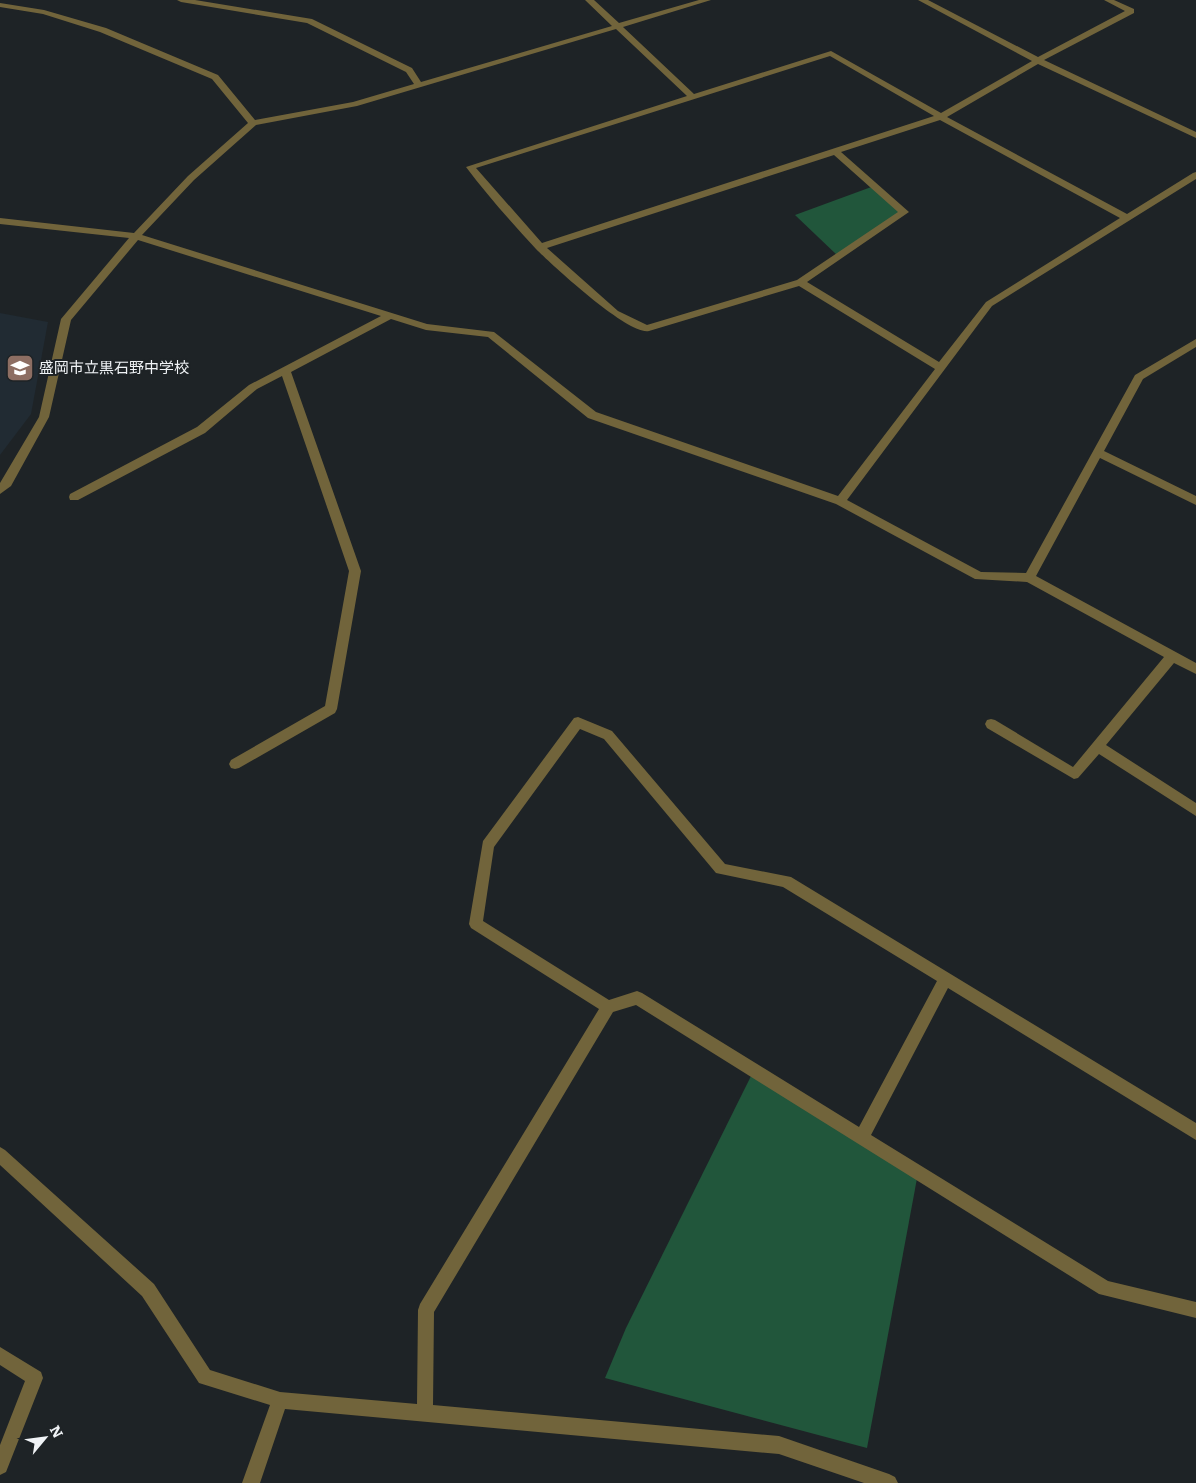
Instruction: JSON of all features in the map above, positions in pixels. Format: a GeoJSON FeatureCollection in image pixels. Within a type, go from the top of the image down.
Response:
{"type":"FeatureCollection","features":[{"type":"Feature","properties":{"kind":"street"},"geometry":{"type":"LineString","coordinates":[[180,0],[309,20],[409,70],[419,86]]}},
{"type":"Feature","properties":{"kind":"street"},"geometry":{"type":"LineString","coordinates":[[589,0],[693,97]]}},
{"type":"Feature","properties":{"kind":"street"},"geometry":{"type":"LineString","coordinates":[[0,490],[7,483],[44,417],[66,319],[136,236],[191,178],[253,122],[354,104],[707,0]]}},
{"type":"Feature","properties":{"kind":"street"},"geometry":{"type":"LineString","coordinates":[[922,0],[1038,60],[1196,135]]}},
{"type":"Feature","properties":{"kind":"street"},"geometry":{"type":"LineString","coordinates":[[540,247],[941,117],[1038,60],[1131,11],[1108,0]]}},
{"type":"Feature","properties":{"kind":"street"},"geometry":{"type":"LineString","coordinates":[[0,5],[44,12],[103,30],[215,77],[253,122]]}},
{"type":"Feature","properties":{"kind":"street"},"geometry":{"type":"LineString","coordinates":[[834,151],[904,212],[800,282],[646,329],[615,313],[540,247],[470,167],[831,53],[941,117],[1127,218]]}},
{"type":"Feature","properties":{"kind":"street"},"geometry":{"type":"LineString","coordinates":[[840,501],[989,304],[1196,175]]}},
{"type":"Feature","properties":{"kind":"street"},"geometry":{"type":"LineString","coordinates":[[0,221],[136,236],[426,327],[491,334],[592,415],[840,501],[979,576],[1029,578],[1196,669]]}},
{"type":"Feature","properties":{"kind":"street"},"geometry":{"type":"LineString","coordinates":[[800,282],[941,368]]}},
{"type":"Feature","properties":{"kind":"street"},"geometry":{"type":"LineString","coordinates":[[74,496],[201,430],[254,387],[390,316]]}},
{"type":"Feature","properties":{"kind":"street"},"geometry":{"type":"LineString","coordinates":[[1029,578],[1139,377],[1196,342]]}},
{"type":"Feature","properties":{"kind":"street"},"geometry":{"type":"LineString","coordinates":[[235,764],[331,709],[355,571],[285,370]]}},
{"type":"Feature","properties":{"kind":"street"},"geometry":{"type":"LineString","coordinates":[[1098,452],[1196,501]]}},
{"type":"Feature","properties":{"kind":"street"},"geometry":{"type":"LineString","coordinates":[[991,724],[1074,774],[1172,656]]}},
{"type":"Feature","properties":{"kind":"street"},"geometry":{"type":"LineString","coordinates":[[608,1007],[476,924],[488,845],[578,722],[608,735],[721,868],[786,882],[1196,1132]]}},
{"type":"Feature","properties":{"kind":"street"},"geometry":{"type":"LineString","coordinates":[[1098,746],[1196,810]]}},
{"type":"Feature","properties":{"kind":"street"},"geometry":{"type":"LineString","coordinates":[[862,1137],[945,979]]}},
{"type":"Feature","properties":{"kind":"street"},"geometry":{"type":"LineString","coordinates":[[425,1412],[426,1310],[608,1007],[637,998],[1105,1288],[1196,1310]]}},
{"type":"Feature","properties":{"kind":"street"},"geometry":{"type":"LineString","coordinates":[[0,1155],[148,1290],[205,1377],[280,1400],[779,1445],[889,1483]]}},
{"type":"Feature","properties":{"kind":"street"},"geometry":{"type":"LineString","coordinates":[[0,1354],[36,1378],[0,1466]]}},
{"type":"Feature","properties":{"kind":"street"},"geometry":{"type":"LineString","coordinates":[[251,1483],[280,1400]]}},
{"type":"Feature","properties":{"kind":"shaded area","name":"盛岡市立黒石野中学校"},"geometry":{"type":"Polygon","coordinates":[[[0,313],[48,322],[31,414],[0,455],[0,313]]]}},
{"type":"Feature","properties":{"kind":"green space"},"geometry":{"type":"Polygon","coordinates":[[[874,186],[904,212],[838,256],[795,215],[874,186]]]}},
{"type":"Feature","properties":{"kind":"green space"},"geometry":{"type":"Polygon","coordinates":[[[754,1070],[918,1173],[867,1448],[605,1378],[626,1328],[754,1070]]]}},
{"type":"Feature","properties":{"kind":"place","name":"盛岡市立黒石野中学校"},"geometry":{"type":"Point","coordinates":[20,368]}}]}
